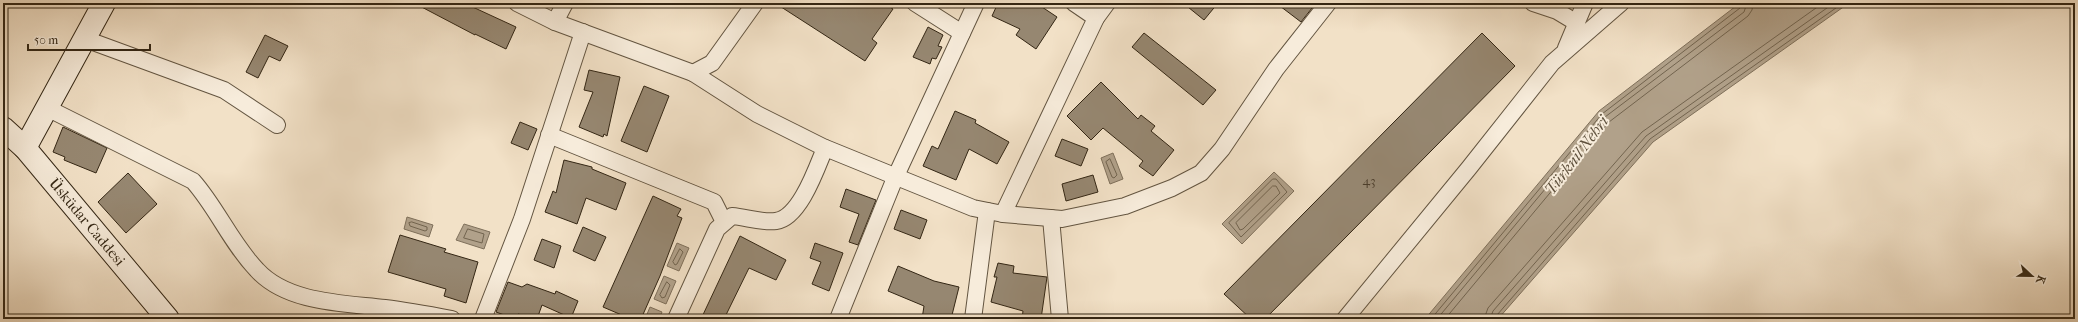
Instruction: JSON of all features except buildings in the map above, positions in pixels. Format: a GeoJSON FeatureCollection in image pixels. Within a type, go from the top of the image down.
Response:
{"type":"FeatureCollection","features":[{"type":"Feature","properties":{"kind":"main road"},"geometry":{"type":"LineString","coordinates":[[25,148],[104,3]]}},
{"type":"Feature","properties":{"kind":"main road","name":"Üsküdar Caddesi"},"geometry":{"type":"LineString","coordinates":[[3,128],[25,148],[168,319]]}},
{"type":"Feature","properties":{"kind":"street"},"geometry":{"type":"LineString","coordinates":[[517,3],[556,22],[693,73],[757,114],[825,148],[895,178],[973,208],[1003,214],[1062,220],[1125,206],[1172,188],[1200,173],[1222,149],[1276,69],[1328,3]]}},
{"type":"Feature","properties":{"kind":"street"},"geometry":{"type":"LineString","coordinates":[[556,22],[565,3]]}},
{"type":"Feature","properties":{"kind":"street"},"geometry":{"type":"LineString","coordinates":[[693,73],[712,63],[755,3]]}},
{"type":"Feature","properties":{"kind":"street"},"geometry":{"type":"LineString","coordinates":[[915,3],[962,33]]}},
{"type":"Feature","properties":{"kind":"street"},"geometry":{"type":"LineString","coordinates":[[838,319],[895,178],[976,3]]}},
{"type":"Feature","properties":{"kind":"street"},"geometry":{"type":"LineString","coordinates":[[1074,3],[1096,18]]}},
{"type":"Feature","properties":{"kind":"street"},"geometry":{"type":"LineString","coordinates":[[1003,214],[1096,18],[1107,3]]}},
{"type":"Feature","properties":{"kind":"street"},"geometry":{"type":"LineString","coordinates":[[1534,3],[1557,11],[1577,23]]}},
{"type":"Feature","properties":{"kind":"street"},"geometry":{"type":"LineString","coordinates":[[1564,53],[1585,3]]}},
{"type":"Feature","properties":{"kind":"street"},"geometry":{"type":"LineString","coordinates":[[1345,319],[1469,168],[1552,63],[1621,3]]}},
{"type":"Feature","properties":{"kind":"street"},"geometry":{"type":"LineString","coordinates":[[483,319],[522,219],[583,32]]}},
{"type":"Feature","properties":{"kind":"street"},"geometry":{"type":"LineString","coordinates":[[85,39],[224,90],[277,125]]}},
{"type":"Feature","properties":{"kind":"street"},"geometry":{"type":"LineString","coordinates":[[47,108],[193,181],[204,194],[238,250],[264,278],[277,287],[296,294],[329,301],[452,319]]}},
{"type":"Feature","properties":{"kind":"street"},"geometry":{"type":"LineString","coordinates":[[549,135],[714,202],[724,222]]}},
{"type":"Feature","properties":{"kind":"street"},"geometry":{"type":"LineString","coordinates":[[676,319],[717,229],[732,216],[778,221],[790,213],[804,196],[825,148]]}},
{"type":"Feature","properties":{"kind":"street"},"geometry":{"type":"LineString","coordinates":[[973,319],[987,211]]}},
{"type":"Feature","properties":{"kind":"street"},"geometry":{"type":"LineString","coordinates":[[1051,218],[1060,319]]}},
{"type":"Feature","properties":{"kind":"water","name":"Türknil Nehri"},"geometry":{"type":"Polygon","coordinates":[[[1740,3],[1849,3],[1653,142],[1498,319],[1425,319],[1599,111],[1740,3]]]}},
{"type":"Feature","properties":{"kind":"water"},"geometry":{"type":"Polygon","coordinates":[[[1113,153],[1123,179],[1110,184],[1101,158],[1113,153]]]}},
{"type":"Feature","properties":{"kind":"water"},"geometry":{"type":"Polygon","coordinates":[[[1274,172],[1294,191],[1242,244],[1222,224],[1274,172]]]}},
{"type":"Feature","properties":{"kind":"water"},"geometry":{"type":"Polygon","coordinates":[[[407,217],[433,225],[429,237],[404,229],[407,217]]]}},
{"type":"Feature","properties":{"kind":"water"},"geometry":{"type":"Polygon","coordinates":[[[464,224],[490,232],[484,249],[456,240],[464,224]]]}},
{"type":"Feature","properties":{"kind":"water"},"geometry":{"type":"Polygon","coordinates":[[[677,243],[689,248],[679,271],[667,266],[677,243]]]}},
{"type":"Feature","properties":{"kind":"water"},"geometry":{"type":"Polygon","coordinates":[[[664,276],[676,281],[666,304],[654,299],[664,276]]]}},
{"type":"Feature","properties":{"kind":"water"},"geometry":{"type":"Polygon","coordinates":[[[650,307],[662,312],[659,319],[645,319],[650,307]]]}}]}
